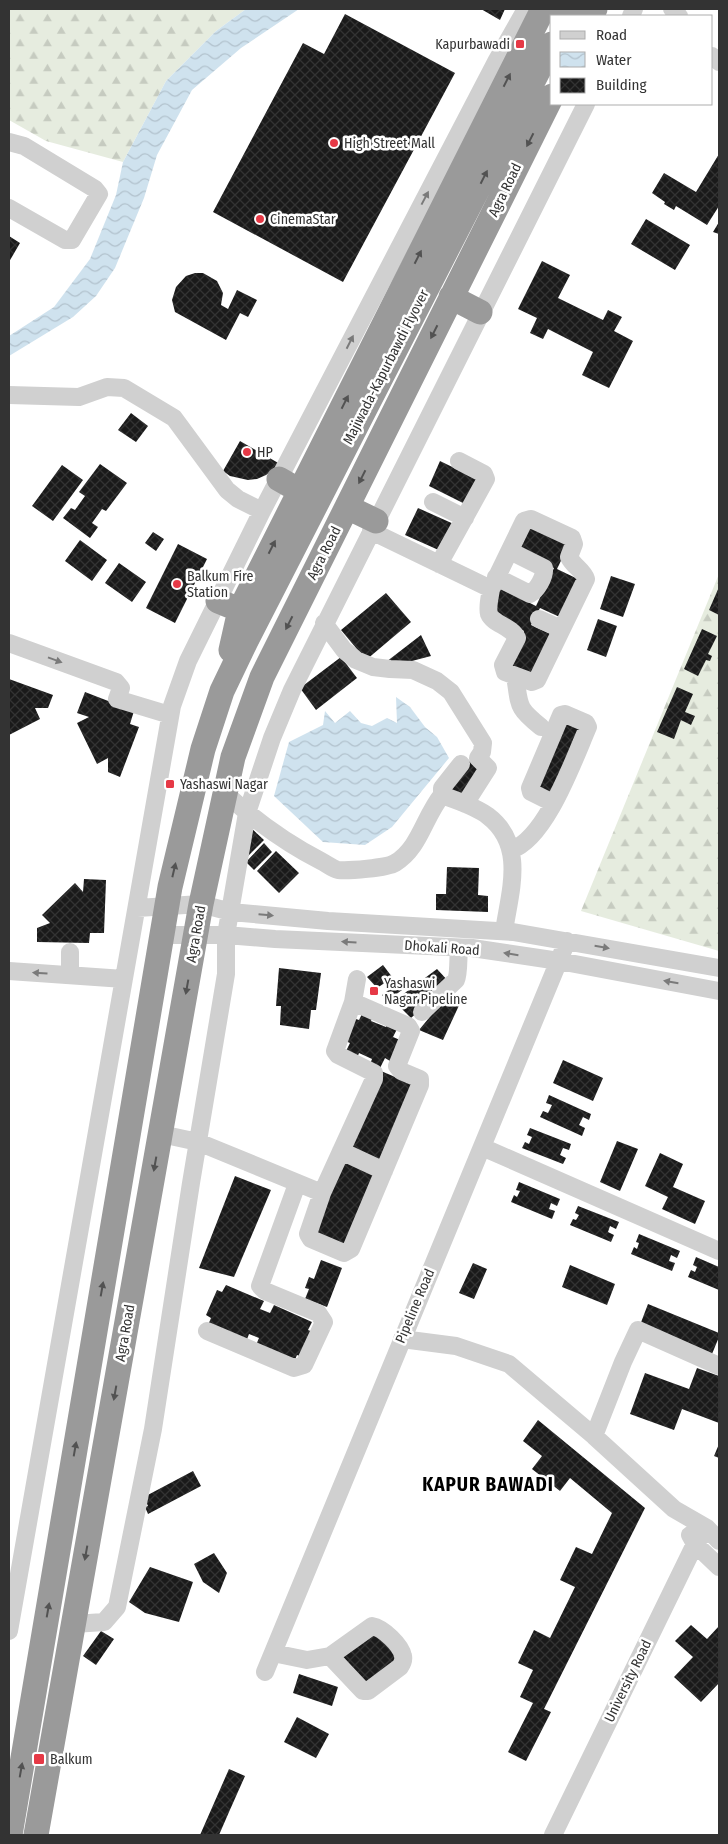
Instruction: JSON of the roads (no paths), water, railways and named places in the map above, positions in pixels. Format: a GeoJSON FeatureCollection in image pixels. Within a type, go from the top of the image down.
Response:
{"type":"FeatureCollection","features":[{"type":"Feature","properties":{"kind":"highway"},"geometry":{"type":"LineString","coordinates":[[37,1832],[11,1830],[166,908],[203,749],[222,691],[229,605],[370,327],[543,9]]}},
{"type":"Feature","properties":{"kind":"highway","name":"Majiwada-Kapurbawdi Flyover"},"geometry":{"type":"LineString","coordinates":[[222,691],[547,52]]}},
{"type":"Feature","properties":{"kind":"highway","name":"Agra Road"},"geometry":{"type":"LineString","coordinates":[[37,1832],[201,904],[233,757],[262,676],[550,100]]}},
{"type":"Feature","properties":{"kind":"highway"},"geometry":{"type":"LineString","coordinates":[[451,298],[480,312]]}},
{"type":"Feature","properties":{"kind":"highway"},"geometry":{"type":"LineString","coordinates":[[347,507],[373,526]]}},
{"type":"Feature","properties":{"kind":"highway"},"geometry":{"type":"LineString","coordinates":[[39,1662],[66,1666]]}},
{"type":"Feature","properties":{"kind":"street"},"geometry":{"type":"LineString","coordinates":[[370,327],[497,60],[526,9]]}},
{"type":"Feature","properties":{"kind":"street"},"geometry":{"type":"LineString","coordinates":[[74,1624],[104,1622],[117,1607],[153,1429],[226,974],[226,935],[246,813],[292,690],[585,105]]}},
{"type":"Feature","properties":{"kind":"street"},"geometry":{"type":"LineString","coordinates":[[9,142],[24,146],[95,189],[99,194],[72,240],[65,240],[9,208]]}},
{"type":"Feature","properties":{"kind":"street"},"geometry":{"type":"LineString","coordinates":[[9,395],[79,397],[107,387],[124,388],[174,418],[227,490],[238,499],[262,511]]}},
{"type":"Feature","properties":{"kind":"street"},"geometry":{"type":"LineString","coordinates":[[439,564],[486,480],[484,474],[460,461]]}},
{"type":"Feature","properties":{"kind":"street"},"geometry":{"type":"LineString","coordinates":[[9,1632],[172,706],[188,661],[229,605],[262,511],[289,485]]}},
{"type":"Feature","properties":{"kind":"street"},"geometry":{"type":"LineString","coordinates":[[433,502],[465,518]]}},
{"type":"Feature","properties":{"kind":"street"},"geometry":{"type":"LineString","coordinates":[[530,519],[572,538],[574,544],[569,557],[571,563],[586,579],[537,680],[532,682],[505,672],[503,665],[517,638],[514,632],[492,618],[488,612],[494,583],[510,551],[524,522],[530,519]]}},
{"type":"Feature","properties":{"kind":"street"},"geometry":{"type":"LineString","coordinates":[[373,526],[439,564],[530,594],[535,592],[544,573],[544,568],[510,551]]}},
{"type":"Feature","properties":{"kind":"street"},"geometry":{"type":"LineString","coordinates":[[539,619],[561,629]]}},
{"type":"Feature","properties":{"kind":"street"},"geometry":{"type":"LineString","coordinates":[[324,624],[344,650],[356,660],[381,668],[413,670],[437,681],[452,692],[483,743],[482,752],[478,758],[488,768],[465,804]]}},
{"type":"Feature","properties":{"kind":"street"},"geometry":{"type":"LineString","coordinates":[[9,643],[116,682],[121,688],[112,698],[170,715]]}},
{"type":"Feature","properties":{"kind":"street"},"geometry":{"type":"LineString","coordinates":[[515,676],[519,707],[525,715],[541,727]]}},
{"type":"Feature","properties":{"kind":"street"},"geometry":{"type":"LineString","coordinates":[[512,850],[528,841],[537,831],[557,798],[588,727],[586,723],[565,714],[561,715],[530,788],[531,792],[553,802]]}},
{"type":"Feature","properties":{"kind":"street"},"geometry":{"type":"LineString","coordinates":[[226,793],[246,813],[311,856],[338,870],[370,869],[394,864],[416,843],[435,804],[442,795],[442,788],[461,764]]}},
{"type":"Feature","properties":{"kind":"street"},"geometry":{"type":"LineString","coordinates":[[442,795],[488,815],[502,830],[512,850],[513,869],[504,932]]}},
{"type":"Feature","properties":{"kind":"street","name":"Dhokali Road"},"geometry":{"type":"LineString","coordinates":[[137,908],[166,908],[201,904],[230,912],[328,921],[504,932],[567,941],[719,968]]}},
{"type":"Feature","properties":{"kind":"street"},"geometry":{"type":"LineString","coordinates":[[428,946],[432,926]]}},
{"type":"Feature","properties":{"kind":"street","name":"Dhokali Road"},"geometry":{"type":"LineString","coordinates":[[162,935],[226,935],[472,948],[719,991]]}},
{"type":"Feature","properties":{"kind":"street","name":"Pipeline Road"},"geometry":{"type":"LineString","coordinates":[[265,1672],[567,941]]}},
{"type":"Feature","properties":{"kind":"street"},"geometry":{"type":"LineString","coordinates":[[422,1012],[459,976],[457,966],[459,948]]}},
{"type":"Feature","properties":{"kind":"street"},"geometry":{"type":"LineString","coordinates":[[70,952],[70,975]]}},
{"type":"Feature","properties":{"kind":"street"},"geometry":{"type":"LineString","coordinates":[[9,971],[124,979]]}},
{"type":"Feature","properties":{"kind":"street"},"geometry":{"type":"LineString","coordinates":[[353,1002],[408,1026],[411,1031],[397,1066],[401,1071],[420,1079],[420,1085],[351,1248],[344,1253],[311,1239],[308,1234],[322,1193],[374,1079],[374,1073],[338,1055],[335,1051],[353,1002],[357,979]]}},
{"type":"Feature","properties":{"kind":"street"},"geometry":{"type":"LineString","coordinates":[[160,1134],[198,1142],[322,1193]]}},
{"type":"Feature","properties":{"kind":"street"},"geometry":{"type":"LineString","coordinates":[[482,1148],[719,1251]]}},
{"type":"Feature","properties":{"kind":"street"},"geometry":{"type":"LineString","coordinates":[[341,1151],[384,1171]]}},
{"type":"Feature","properties":{"kind":"street"},"geometry":{"type":"LineString","coordinates":[[207,1331],[294,1368],[304,1365],[324,1322],[318,1313],[265,1292],[260,1286],[297,1184]]}},
{"type":"Feature","properties":{"kind":"street"},"geometry":{"type":"LineString","coordinates":[[594,1436],[623,1362],[638,1330],[719,1366]]}},
{"type":"Feature","properties":{"kind":"street"},"geometry":{"type":"LineString","coordinates":[[402,1339],[456,1346],[508,1364],[594,1436],[674,1509],[713,1535]]}},
{"type":"Feature","properties":{"kind":"street"},"geometry":{"type":"LineString","coordinates":[[674,1509],[695,1544],[719,1567]]}},
{"type":"Feature","properties":{"kind":"street","name":"University Road"},"geometry":{"type":"LineString","coordinates":[[553,1835],[695,1544],[713,1535]]}},
{"type":"Feature","properties":{"kind":"street"},"geometry":{"type":"LineString","coordinates":[[273,1653],[307,1660],[330,1656]]}},
{"type":"Feature","properties":{"kind":"water"},"geometry":{"type":"Polygon","coordinates":[[[246,9],[299,9],[241,48],[192,90],[157,155],[144,198],[115,268],[96,296],[73,317],[9,356],[9,336],[54,307],[90,259],[116,195],[123,162],[166,81],[216,31],[246,9]]]}},
{"type":"Feature","properties":{"kind":"water"},"geometry":{"type":"Polygon","coordinates":[[[396,697],[410,707],[425,727],[437,737],[449,758],[392,827],[365,845],[323,842],[274,796],[289,742],[323,725],[325,711],[335,723],[350,711],[361,723],[372,726],[387,718],[397,723],[396,697]]]}},
{"type":"Feature","properties":{"kind":"place","name":"Kapurbawadi"},"geometry":{"type":"Point","coordinates":[520,44]}},
{"type":"Feature","properties":{"kind":"place","name":"High Street Mall"},"geometry":{"type":"Point","coordinates":[334,143]}},
{"type":"Feature","properties":{"kind":"place","name":"CinemaStar"},"geometry":{"type":"Point","coordinates":[260,219]}},
{"type":"Feature","properties":{"kind":"place","name":"HP"},"geometry":{"type":"Point","coordinates":[247,452]}},
{"type":"Feature","properties":{"kind":"place","name":"Balkum Fire Station"},"geometry":{"type":"Point","coordinates":[177,584]}},
{"type":"Feature","properties":{"kind":"place","name":"Yashaswi Nagar"},"geometry":{"type":"Point","coordinates":[170,784]}},
{"type":"Feature","properties":{"kind":"place","name":"Yashaswi Nagar Pipeline"},"geometry":{"type":"Point","coordinates":[374,991]}},
{"type":"Feature","properties":{"kind":"place","name":"Balkum"},"geometry":{"type":"Point","coordinates":[39,1759]}},
{"type":"Feature","properties":{"kind":"district","name":"KAPUR BAWADI"},"geometry":{"type":"Point","coordinates":[488,1484]}}]}
